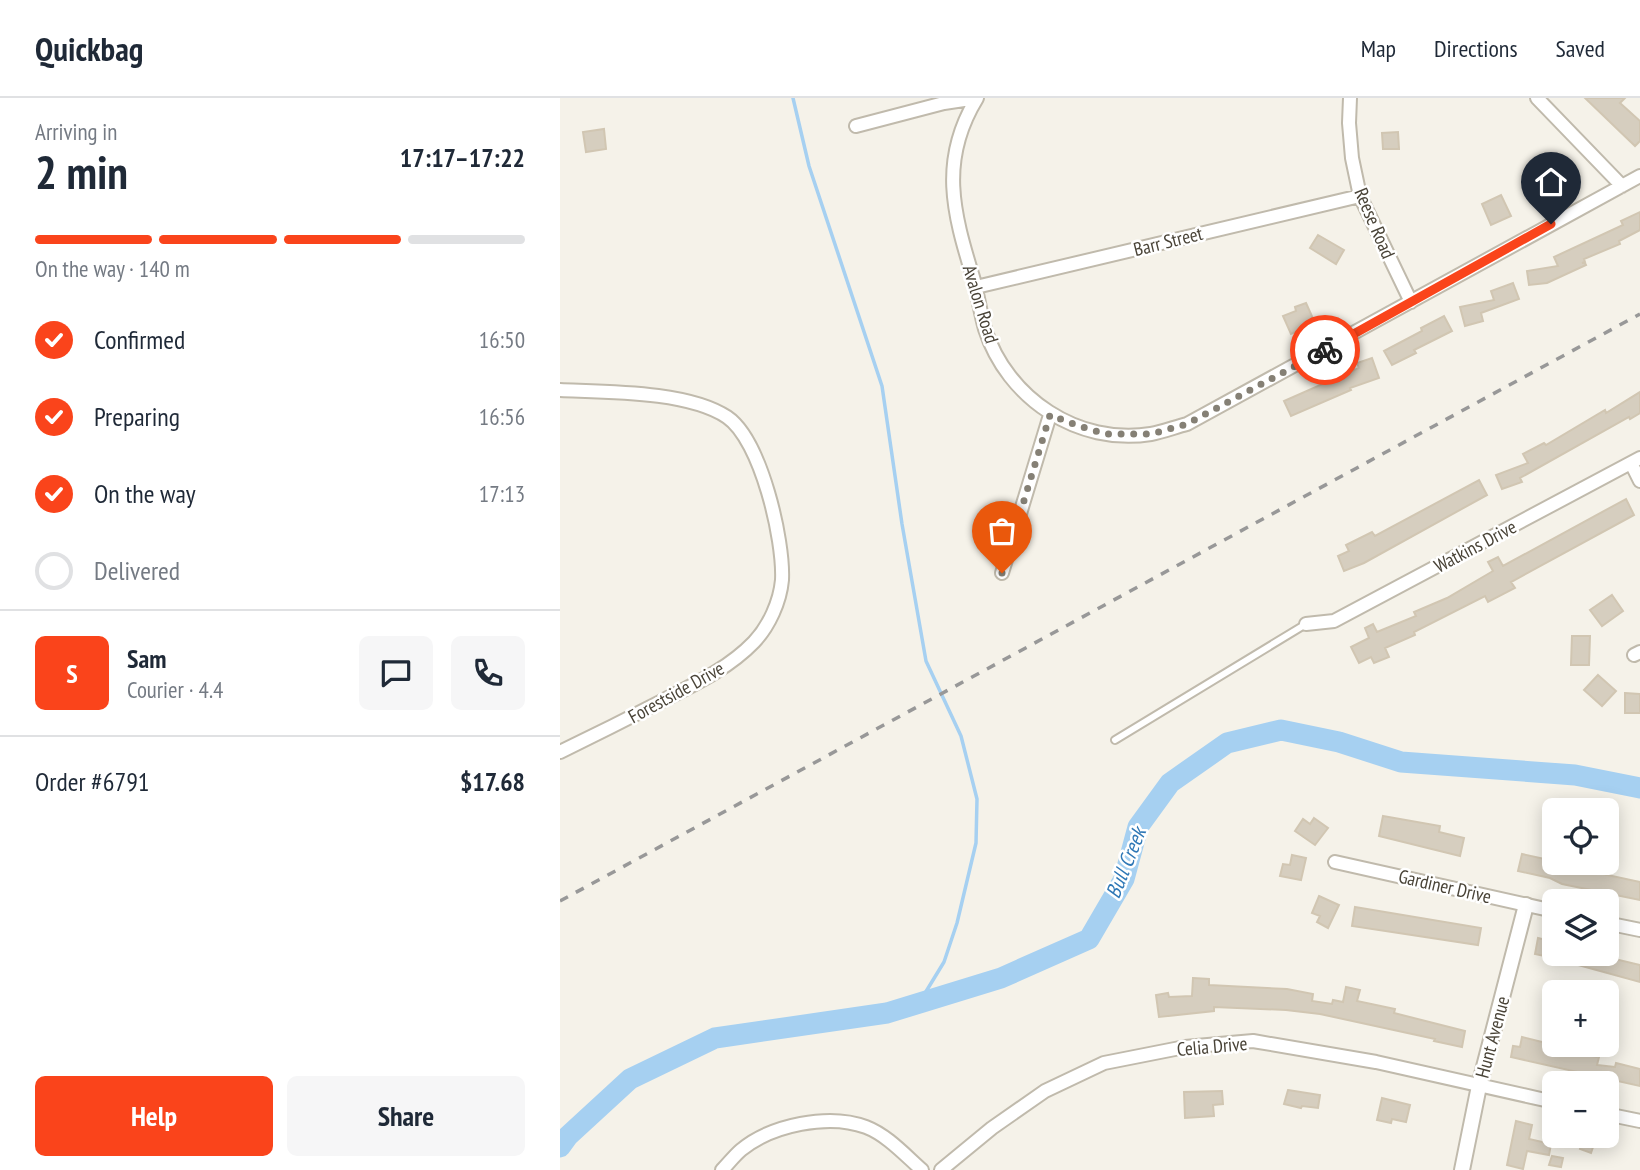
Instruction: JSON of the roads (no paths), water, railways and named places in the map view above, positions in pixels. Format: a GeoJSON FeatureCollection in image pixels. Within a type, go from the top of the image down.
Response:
{"type":"FeatureCollection","features":[{"type":"Feature","properties":{"kind":"street"},"geometry":{"type":"LineString","coordinates":[[856,126],[944,103],[977,98]]}},
{"type":"Feature","properties":{"kind":"street","name":"Avalon Road"},"geometry":{"type":"LineString","coordinates":[[977,98],[957,139],[952,191],[985,330],[1001,365],[1028,398],[1050,415]]}},
{"type":"Feature","properties":{"kind":"street","name":"Reese Road"},"geometry":{"type":"LineString","coordinates":[[1350,98],[1352,158],[1360,196],[1411,302]]}},
{"type":"Feature","properties":{"kind":"street"},"geometry":{"type":"LineString","coordinates":[[1537,98],[1622,186]]}},
{"type":"Feature","properties":{"kind":"street"},"geometry":{"type":"LineString","coordinates":[[1002,573],[1050,415],[1079,426],[1117,435],[1151,434],[1187,424],[1640,176]]}},
{"type":"Feature","properties":{"kind":"street","name":"Barr Street"},"geometry":{"type":"LineString","coordinates":[[976,287],[1360,196]]}},
{"type":"Feature","properties":{"kind":"street","name":"Forestside Drive"},"geometry":{"type":"LineString","coordinates":[[560,390],[662,397],[699,404],[727,417],[747,441],[768,488],[782,582],[766,625],[754,642],[736,657],[705,679],[560,752]]}},
{"type":"Feature","properties":{"kind":"street"},"geometry":{"type":"LineString","coordinates":[[1636,461],[1640,481]]}},
{"type":"Feature","properties":{"kind":"street","name":"Watkins Drive"},"geometry":{"type":"LineString","coordinates":[[1306,624],[1334,621],[1636,461]]}},
{"type":"Feature","properties":{"kind":"street","name":"Gardiner Drive"},"geometry":{"type":"LineString","coordinates":[[1335,862],[1542,908]]}},
{"type":"Feature","properties":{"kind":"street","name":"Hunt Avenue"},"geometry":{"type":"LineString","coordinates":[[1462,1170],[1479,1086],[1526,905]]}},
{"type":"Feature","properties":{"kind":"street"},"geometry":{"type":"LineString","coordinates":[[1619,926],[1640,930]]}},
{"type":"Feature","properties":{"kind":"street","name":"Celia Drive"},"geometry":{"type":"LineString","coordinates":[[941,1170],[992,1128],[1045,1091],[1104,1063],[1185,1047],[1253,1041],[1376,1062],[1542,1099]]}},
{"type":"Feature","properties":{"kind":"street"},"geometry":{"type":"LineString","coordinates":[[1619,1117],[1640,1121]]}},
{"type":"Feature","properties":{"kind":"street"},"geometry":{"type":"LineString","coordinates":[[722,1170],[742,1149],[774,1132],[812,1121],[845,1121],[868,1127],[897,1146],[922,1170]]}},
{"type":"Feature","properties":{"kind":"lane"},"geometry":{"type":"LineString","coordinates":[[1115,740],[1306,624]]}},
{"type":"Feature","properties":{"kind":"waterway"},"geometry":{"type":"LineString","coordinates":[[793,98],[809,166],[882,386],[926,661],[961,736],[977,799],[976,843],[957,923],[944,962],[919,1003]]}},
{"type":"Feature","properties":{"kind":"waterway","name":"Bull Creek"},"geometry":{"type":"LineString","coordinates":[[560,1147],[568,1136],[630,1079],[715,1038],[887,1013],[1001,978],[1089,939],[1124,879],[1138,827],[1170,783],[1227,743],[1281,730],[1339,742],[1401,762],[1575,775],[1640,788]]}},
{"type":"Feature","properties":{"kind":"railway"},"geometry":{"type":"LineString","coordinates":[[560,901],[1640,314]]}}]}
